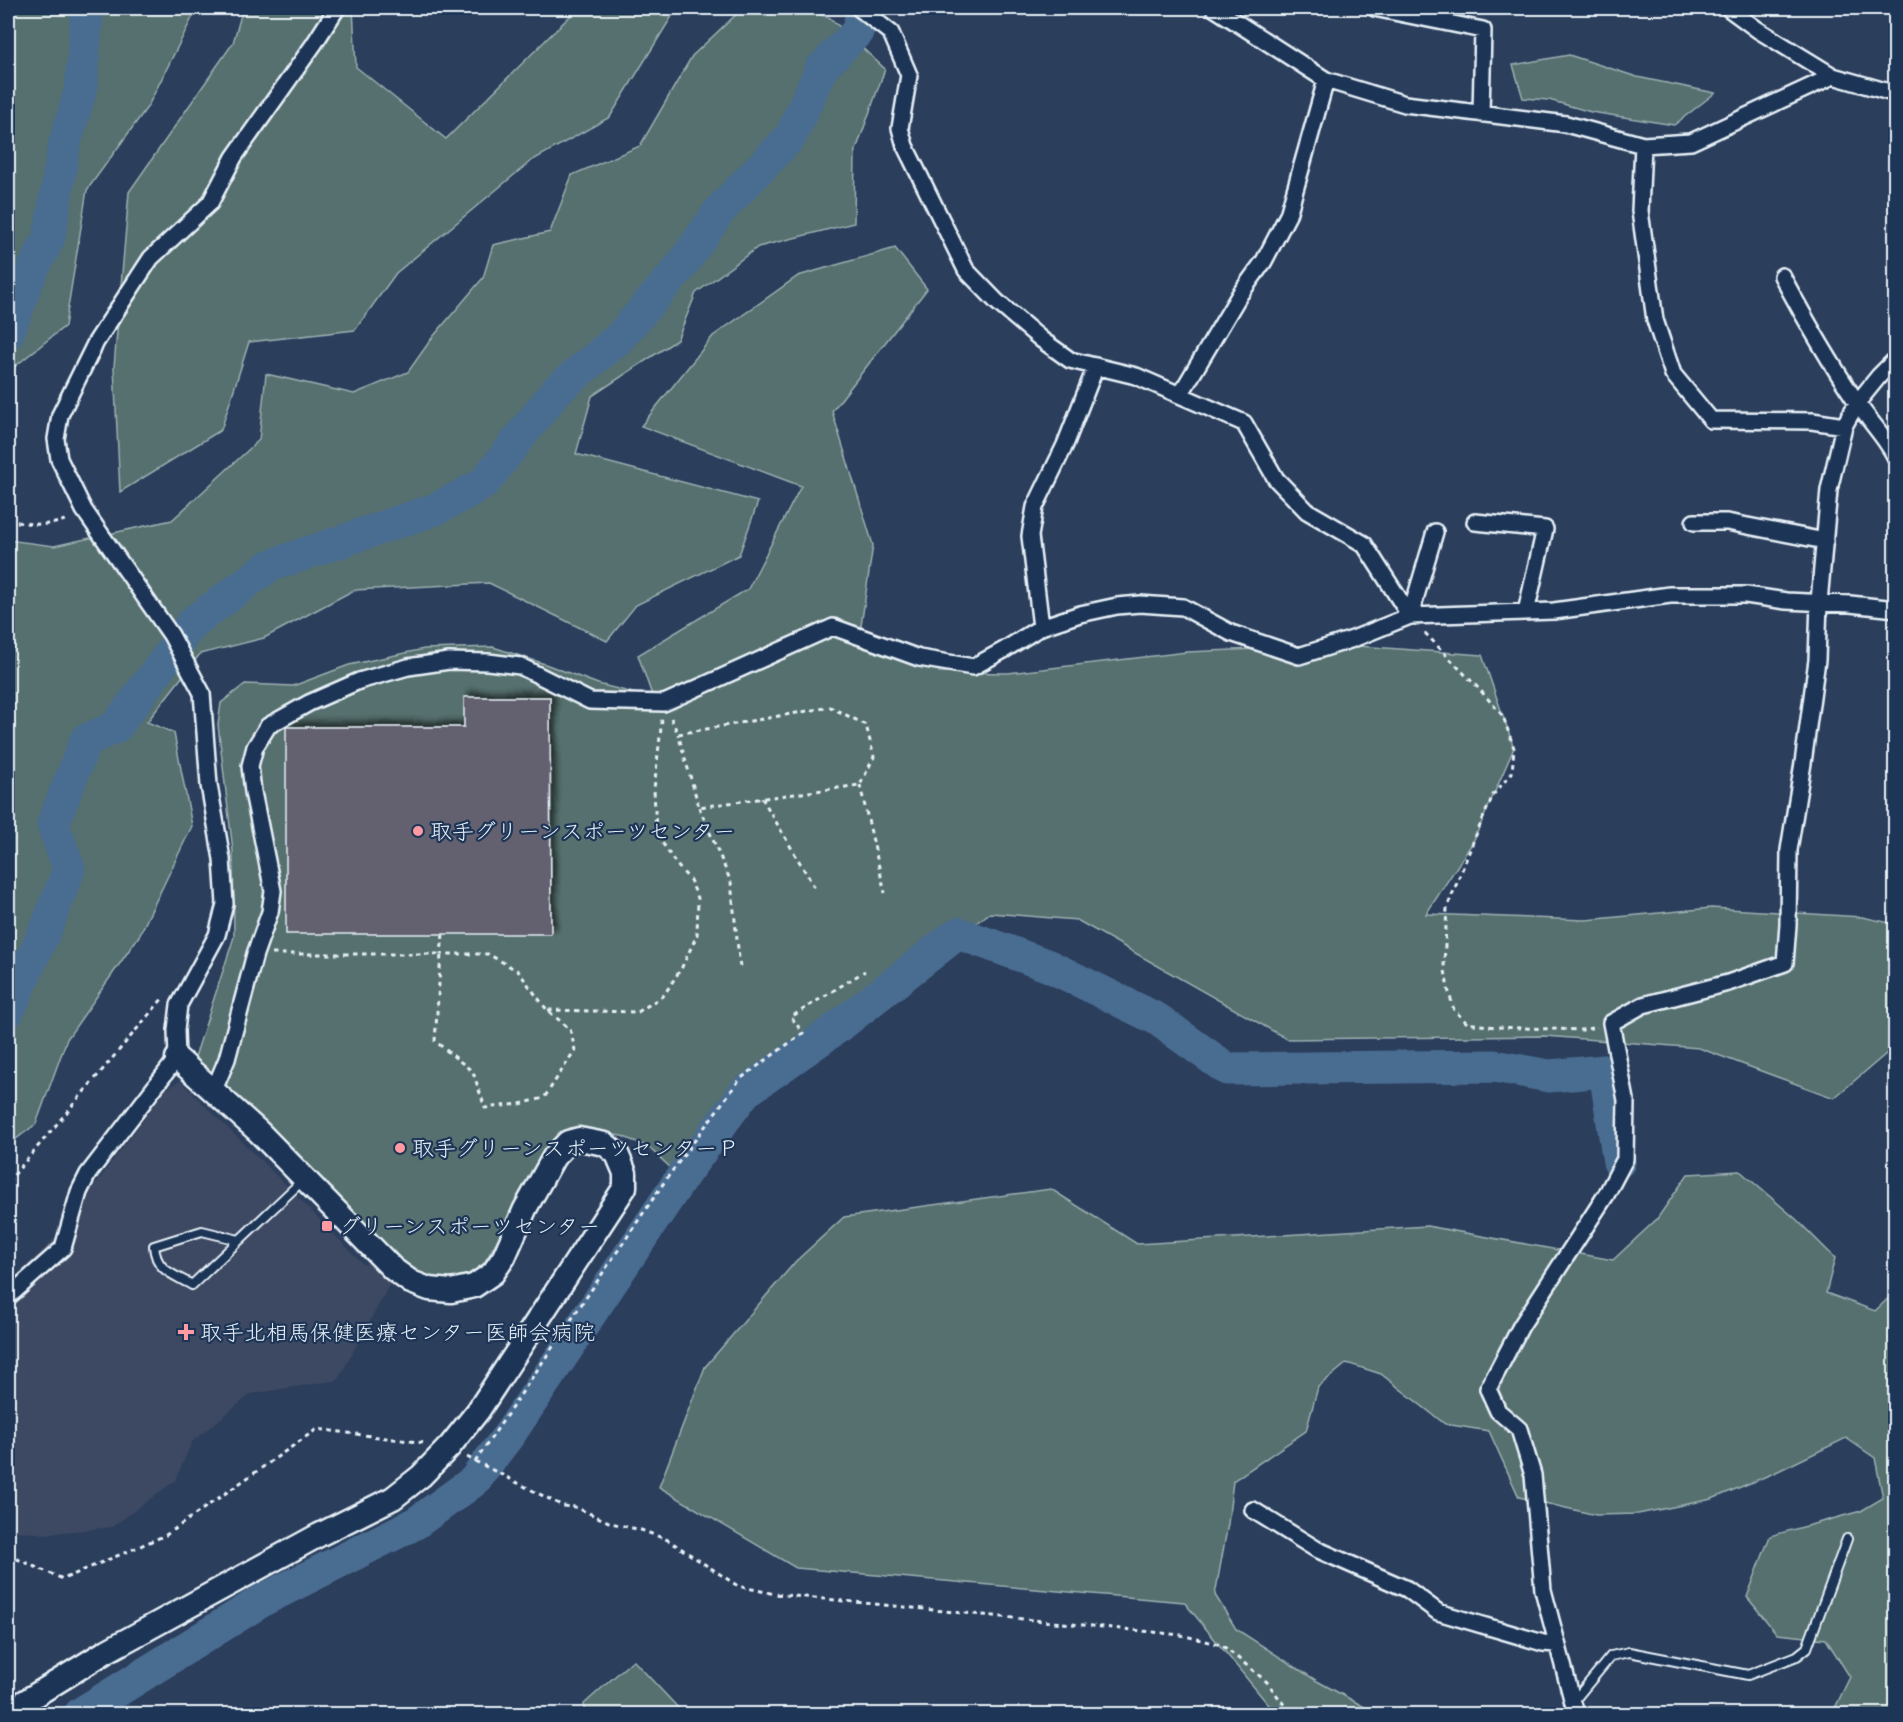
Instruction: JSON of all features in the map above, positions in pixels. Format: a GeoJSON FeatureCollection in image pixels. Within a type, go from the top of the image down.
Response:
{"type":"FeatureCollection","features":[{"type":"Feature","properties":{"kind":"street"},"geometry":{"type":"LineString","coordinates":[[8,1297],[63,1248],[79,1192],[88,1174],[177,1058],[176,1030],[179,1005],[217,934],[225,904],[222,859],[209,785],[202,693],[171,635],[84,510],[58,459],[56,439],[60,416],[96,342],[151,258],[210,203],[234,157],[337,8]]}},
{"type":"Feature","properties":{"kind":"street"},"geometry":{"type":"LineString","coordinates":[[859,8],[891,33],[909,75],[900,128],[905,146],[966,270],[997,302],[1070,360],[1136,376],[1244,423],[1276,479],[1307,511],[1364,544],[1410,616]]}},
{"type":"Feature","properties":{"kind":"street"},"geometry":{"type":"LineString","coordinates":[[1214,8],[1326,80],[1405,104],[1566,124],[1643,145],[1691,142],[1833,76]]}},
{"type":"Feature","properties":{"kind":"street"},"geometry":{"type":"LineString","coordinates":[[1374,8],[1483,30],[1481,114]]}},
{"type":"Feature","properties":{"kind":"street"},"geometry":{"type":"LineString","coordinates":[[1728,8],[1758,30],[1833,76],[1896,94]]}},
{"type":"Feature","properties":{"kind":"street"},"geometry":{"type":"LineString","coordinates":[[1180,395],[1240,294],[1264,261],[1288,215],[1326,80]]}},
{"type":"Feature","properties":{"kind":"street"},"geometry":{"type":"LineString","coordinates":[[1643,145],[1640,211],[1655,320],[1673,374],[1711,420],[1812,421],[1844,426]]}},
{"type":"Feature","properties":{"kind":"street"},"geometry":{"type":"LineString","coordinates":[[1782,276],[1817,341],[1896,458]]}},
{"type":"Feature","properties":{"kind":"street"},"geometry":{"type":"LineString","coordinates":[[1574,1709],[1543,1590],[1533,1475],[1519,1429],[1498,1411],[1488,1389],[1521,1326],[1606,1195],[1625,1159],[1626,1100],[1611,1023],[1643,1005],[1728,983],[1785,963],[1789,850],[1814,691],[1829,490],[1844,426],[1857,403],[1896,359]]}},
{"type":"Feature","properties":{"kind":"street"},"geometry":{"type":"LineString","coordinates":[[1041,627],[1030,536],[1035,507],[1065,445],[1096,366]]}},
{"type":"Feature","properties":{"kind":"street"},"geometry":{"type":"LineString","coordinates":[[1474,522],[1545,528],[1526,612]]}},
{"type":"Feature","properties":{"kind":"street"},"geometry":{"type":"LineString","coordinates":[[1694,522],[1726,522],[1825,541]]}},
{"type":"Feature","properties":{"kind":"street"},"geometry":{"type":"LineString","coordinates":[[1410,616],[1434,532]]}},
{"type":"Feature","properties":{"kind":"street"},"geometry":{"type":"LineString","coordinates":[[214,1090],[227,1059],[255,954],[270,912],[273,891],[253,792],[250,766],[255,747],[268,726],[309,703],[359,681],[408,667],[449,661],[488,662],[519,666],[590,701],[664,703],[833,627],[919,658],[973,667],[1041,627],[1080,614],[1117,606],[1182,607],[1231,633],[1299,656],[1353,639],[1410,616],[1554,611],[1670,595],[1746,595],[1786,601],[1896,609]]}},
{"type":"Feature","properties":{"kind":"street"},"geometry":{"type":"LineString","coordinates":[[8,1712],[108,1651],[319,1535],[393,1498],[421,1476],[450,1446],[478,1411],[625,1187],[625,1173],[617,1154],[605,1144],[579,1139],[568,1142],[554,1157],[525,1209],[504,1257],[493,1273],[474,1286],[451,1291],[429,1289],[411,1282],[393,1269],[259,1132],[177,1058]]}},
{"type":"Feature","properties":{"kind":"street"},"geometry":{"type":"LineString","coordinates":[[1253,1510],[1316,1549],[1407,1589],[1438,1612],[1543,1643],[1556,1644]]}},
{"type":"Feature","properties":{"kind":"lane"},"geometry":{"type":"LineString","coordinates":[[239,1240],[218,1233],[202,1231],[154,1246],[155,1257],[163,1269],[192,1285],[304,1179]]}},
{"type":"Feature","properties":{"kind":"lane"},"geometry":{"type":"LineString","coordinates":[[1574,1709],[1611,1656],[1629,1652],[1748,1675],[1797,1656],[1806,1648],[1846,1539]]}},
{"type":"Feature","properties":{"kind":"path"},"geometry":{"type":"LineString","coordinates":[[8,520],[29,524],[58,524],[84,510]]}},
{"type":"Feature","properties":{"kind":"path"},"geometry":{"type":"LineString","coordinates":[[1410,616],[1503,716],[1514,748],[1512,773],[1493,795],[1448,908],[1444,964],[1454,1010],[1467,1023],[1523,1029],[1582,1030],[1613,1023],[1611,1023]]}},
{"type":"Feature","properties":{"kind":"path"},"geometry":{"type":"LineString","coordinates":[[664,703],[678,734],[699,807],[731,882],[740,968]]}},
{"type":"Feature","properties":{"kind":"path"},"geometry":{"type":"LineString","coordinates":[[547,1010],[638,1012],[664,995],[682,967],[697,934],[698,898],[690,880],[676,864],[656,833],[654,789],[664,703]]}},
{"type":"Feature","properties":{"kind":"path"},"geometry":{"type":"LineString","coordinates":[[678,734],[830,707],[866,725],[874,757],[860,784],[885,893]]}},
{"type":"Feature","properties":{"kind":"path"},"geometry":{"type":"LineString","coordinates":[[699,807],[860,784]]}},
{"type":"Feature","properties":{"kind":"path"},"geometry":{"type":"LineString","coordinates":[[762,798],[816,890]]}},
{"type":"Feature","properties":{"kind":"path"},"geometry":{"type":"LineString","coordinates":[[255,954],[441,954],[488,954],[518,972],[547,1010],[570,1029],[575,1050],[544,1098],[520,1104],[485,1108],[473,1072],[435,1041],[441,954],[443,934]]}},
{"type":"Feature","properties":{"kind":"path"},"geometry":{"type":"LineString","coordinates":[[475,1462],[667,1178],[740,1079],[803,1033],[791,1017],[865,971]]}},
{"type":"Feature","properties":{"kind":"path"},"geometry":{"type":"LineString","coordinates":[[8,1182],[165,996]]}},
{"type":"Feature","properties":{"kind":"path"},"geometry":{"type":"LineString","coordinates":[[8,1555],[63,1579],[166,1535],[317,1430],[450,1446],[475,1462],[563,1506],[575,1507],[611,1523],[668,1540],[738,1587],[775,1593],[1181,1635],[1222,1646],[1267,1682],[1291,1714]]}},
{"type":"Feature","properties":{"kind":"shaded area","name":"取手北相馬保健医療センター医師会病院"},"geometry":{"type":"Polygon","coordinates":[[[180,1081],[364,1265],[371,1260],[391,1282],[338,1380],[251,1394],[192,1442],[175,1481],[112,1527],[45,1534],[8,1530],[8,1284],[56,1237],[166,1089],[180,1081]]]}},
{"type":"Feature","properties":{"kind":"green space"},"geometry":{"type":"Polygon","coordinates":[[[8,8],[197,8],[148,106],[87,190],[65,326],[8,372],[8,8]]]}},
{"type":"Feature","properties":{"kind":"green space"},"geometry":{"type":"Polygon","coordinates":[[[243,8],[353,8],[356,67],[446,139],[576,8],[677,8],[610,117],[531,161],[396,273],[355,330],[249,342],[221,430],[120,492],[114,367],[129,192],[233,43],[243,8]]]}},
{"type":"Feature","properties":{"kind":"green space"},"geometry":{"type":"Polygon","coordinates":[[[743,8],[802,8],[830,18],[885,69],[855,153],[854,223],[758,247],[696,293],[677,340],[592,396],[576,454],[758,502],[739,555],[636,605],[607,641],[489,583],[354,590],[264,638],[200,654],[147,722],[174,733],[192,826],[139,936],[67,1039],[36,1124],[8,1145],[8,540],[54,546],[172,520],[259,440],[266,374],[354,394],[408,372],[432,338],[483,278],[493,245],[550,232],[572,175],[640,146],[692,56],[743,8]]]}},
{"type":"Feature","properties":{"kind":"green space"},"geometry":{"type":"Polygon","coordinates":[[[1569,55],[1637,77],[1715,93],[1674,125],[1591,112],[1549,100],[1523,98],[1513,65],[1569,55]]]}},
{"type":"Feature","properties":{"kind":"green space"},"geometry":{"type":"Polygon","coordinates":[[[895,248],[927,289],[832,411],[873,545],[860,633],[936,661],[939,672],[1008,673],[1187,652],[1344,645],[1482,655],[1514,748],[1473,842],[1426,914],[1586,920],[1711,908],[1862,917],[1895,924],[1895,1045],[1893,1048],[1834,1098],[1699,1048],[1545,1036],[1287,1039],[1077,920],[990,913],[757,1081],[684,1180],[648,1147],[622,1136],[574,1130],[517,1206],[483,1265],[466,1277],[445,1280],[425,1278],[402,1264],[289,1146],[194,1060],[234,937],[233,851],[218,725],[221,703],[245,684],[293,686],[349,665],[424,649],[493,647],[598,684],[653,698],[638,655],[748,589],[801,486],[641,426],[713,336],[798,276],[895,248]]]}},
{"type":"Feature","properties":{"kind":"green space"},"geometry":{"type":"Polygon","coordinates":[[[1740,1171],[1796,1219],[1835,1258],[1826,1293],[1875,1311],[1895,1292],[1895,1708],[1892,1714],[1832,1714],[1850,1677],[1826,1639],[1777,1634],[1747,1597],[1770,1536],[1861,1511],[1883,1498],[1875,1458],[1846,1438],[1774,1473],[1712,1499],[1638,1514],[1596,1515],[1519,1497],[1489,1431],[1445,1424],[1381,1374],[1347,1363],[1318,1387],[1306,1431],[1233,1481],[1215,1595],[1236,1629],[1317,1681],[1370,1710],[1369,1714],[1276,1714],[1184,1602],[796,1568],[659,1487],[705,1367],[796,1261],[844,1217],[1051,1189],[1137,1244],[1427,1226],[1613,1260],[1657,1219],[1688,1174],[1740,1171]]]}},
{"type":"Feature","properties":{"kind":"green space"},"geometry":{"type":"Polygon","coordinates":[[[633,1660],[684,1714],[584,1714],[584,1704],[633,1660]]]}},
{"type":"Feature","properties":{"kind":"building","name":"取手グリーンスポーツセンター"},"geometry":{"type":"Polygon","coordinates":[[[464,697],[550,697],[551,934],[286,934],[286,727],[464,727],[464,697]]]}},
{"type":"Feature","properties":{"kind":"waterway"},"geometry":{"type":"LineString","coordinates":[[8,333],[29,277],[49,238],[64,146],[81,89],[87,8]]}},
{"type":"Feature","properties":{"kind":"waterway"},"geometry":{"type":"LineString","coordinates":[[8,1012],[48,924],[69,869],[53,824],[86,740],[116,727],[192,623],[269,566],[436,509],[483,484],[556,391],[618,339],[679,269],[721,209],[791,136],[821,69],[857,32],[864,8]]}},
{"type":"Feature","properties":{"kind":"waterway"},"geometry":{"type":"LineString","coordinates":[[80,1714],[263,1600],[416,1523],[474,1481],[511,1432],[684,1174],[745,1092],[838,1027],[958,933],[1049,966],[1157,1019],[1227,1069],[1494,1066],[1549,1076],[1605,1071],[1619,1162]]}},
{"type":"Feature","properties":{"kind":"place","name":"取手グリーンスポーツセンター"},"geometry":{"type":"Point","coordinates":[418,831]}},
{"type":"Feature","properties":{"kind":"place","name":"取手グリーンスポーツセンターＰ"},"geometry":{"type":"Point","coordinates":[400,1148]}},
{"type":"Feature","properties":{"kind":"place","name":"グリーンスポーツセンター"},"geometry":{"type":"Point","coordinates":[327,1226]}},
{"type":"Feature","properties":{"kind":"place","name":"取手北相馬保健医療センター医師会病院"},"geometry":{"type":"Point","coordinates":[186,1332]}}]}
